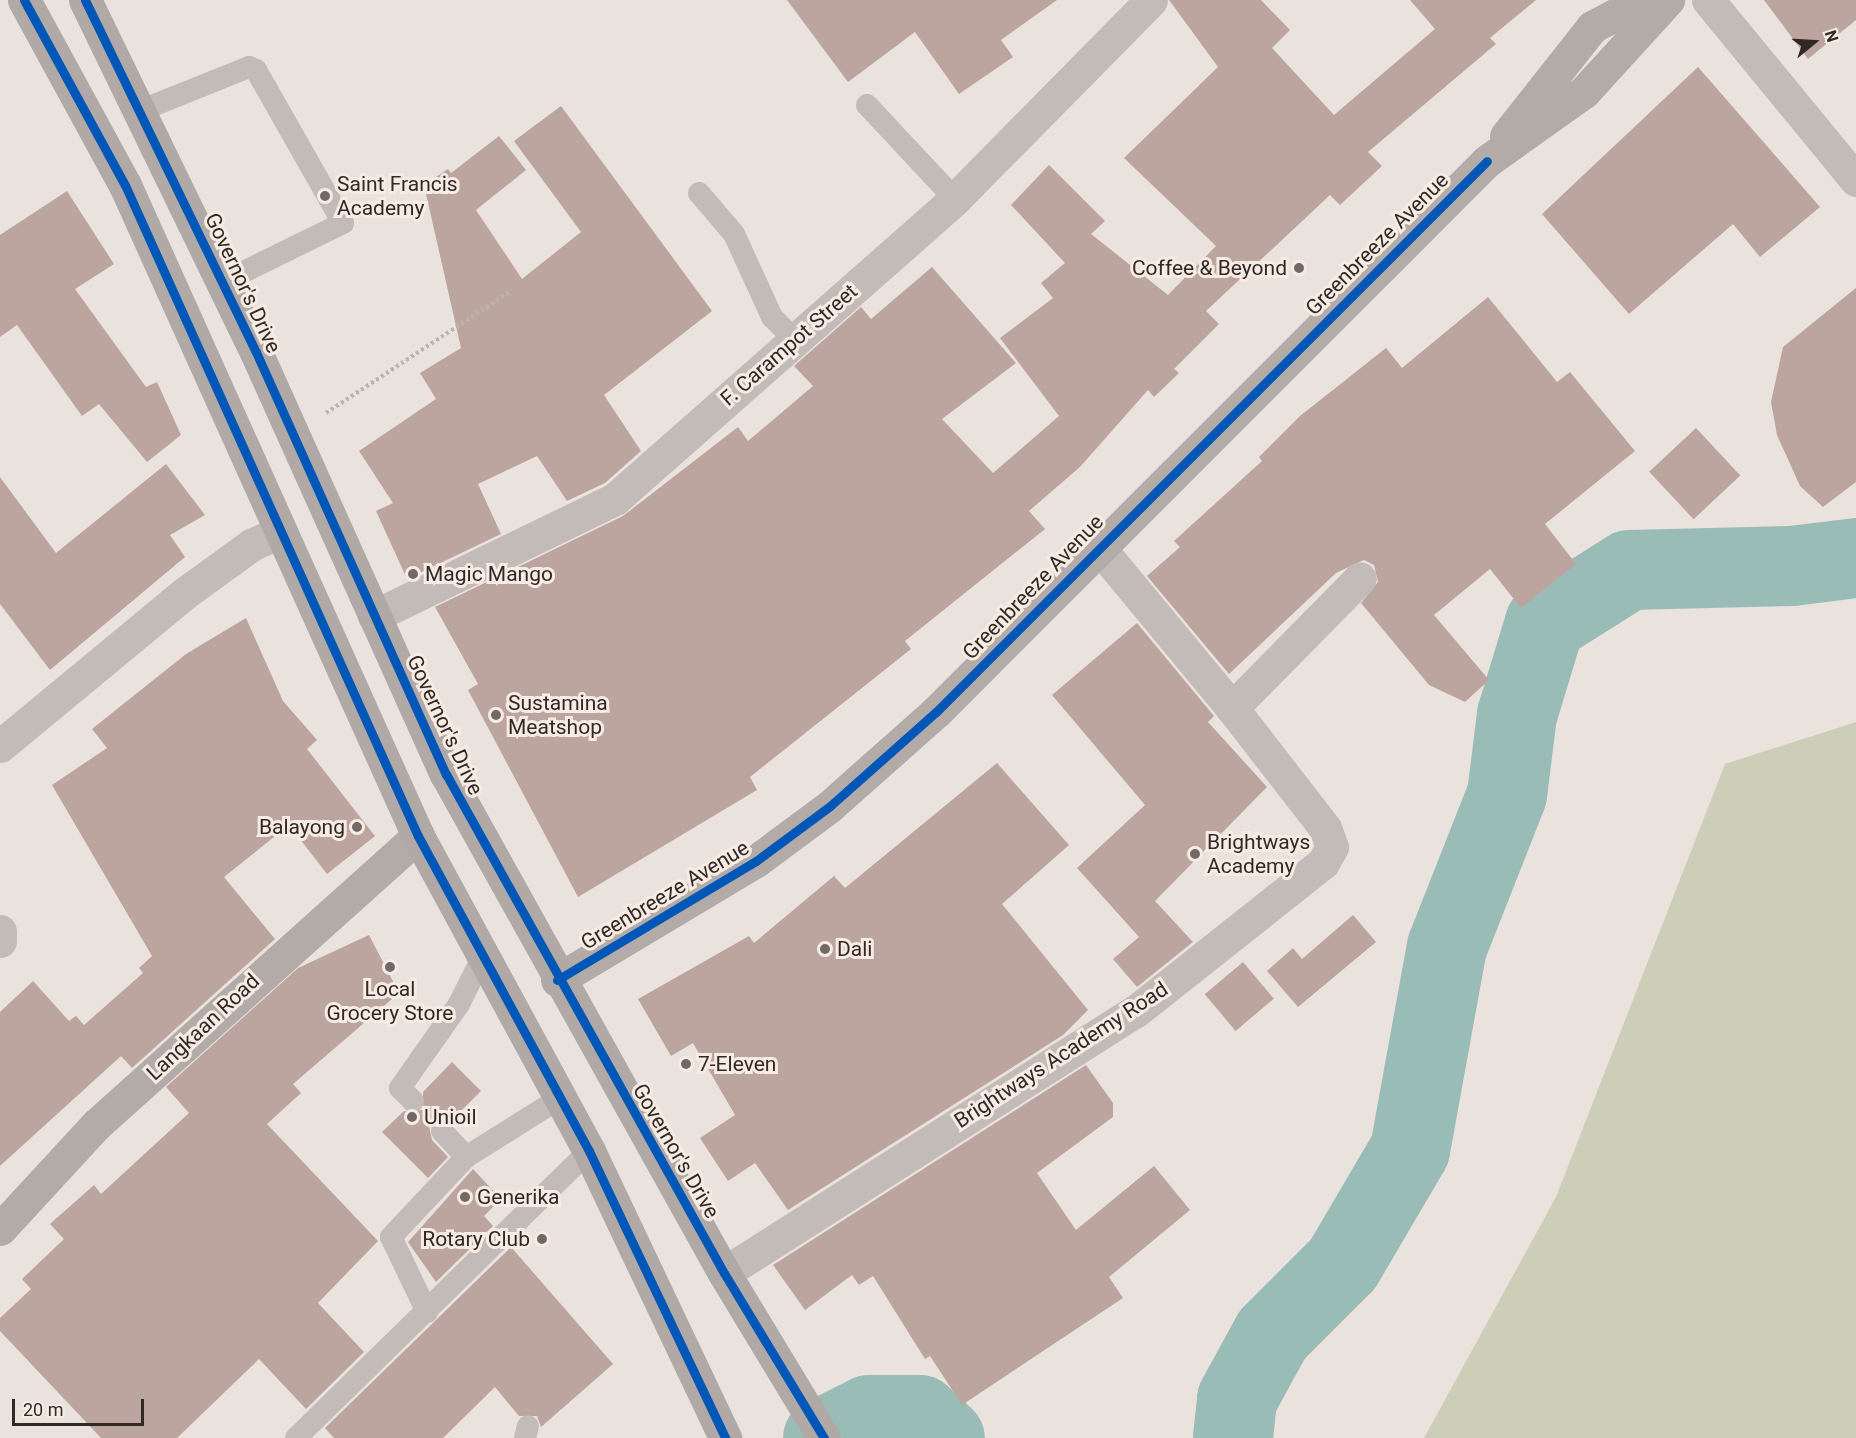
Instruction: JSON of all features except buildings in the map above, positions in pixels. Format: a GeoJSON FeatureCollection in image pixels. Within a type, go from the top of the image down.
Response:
{"type":"FeatureCollection","features":[{"type":"Feature","properties":{"kind":"main road"},"geometry":{"type":"LineString","coordinates":[[24,0],[125,185],[278,533],[417,836],[589,1151],[668,1310],[719,1426]]}},
{"type":"Feature","properties":{"kind":"main road","name":"Governor's Drive"},"geometry":{"type":"LineString","coordinates":[[85,0],[142,110],[223,282],[446,774],[557,980],[724,1273],[789,1372],[824,1438]]}},
{"type":"Feature","properties":{"kind":"street","name":"F. Carampot Street"},"geometry":{"type":"LineString","coordinates":[[374,616],[615,499],[955,199],[1151,0]]}},
{"type":"Feature","properties":{"kind":"street","name":"Greenbreeze Avenue"},"geometry":{"type":"LineString","coordinates":[[557,980],[756,861],[830,806],[936,712],[1098,546],[1487,161],[1592,27],[1643,0]]}},
{"type":"Feature","properties":{"kind":"street","name":"Greenbreeze Avenue"},"geometry":{"type":"LineString","coordinates":[[1487,161],[1584,92],[1668,0]]}},
{"type":"Feature","properties":{"kind":"street"},"geometry":{"type":"LineString","coordinates":[[1708,0],[1856,180]]}},
{"type":"Feature","properties":{"kind":"street"},"geometry":{"type":"LineString","coordinates":[[0,746],[185,593],[251,545],[278,533]]}},
{"type":"Feature","properties":{"kind":"street","name":"Brightways Academy Road"},"geometry":{"type":"LineString","coordinates":[[724,1273],[1136,1011],[1323,863],[1332,847],[1325,828],[1232,708],[1098,546]]}},
{"type":"Feature","properties":{"kind":"street"},"geometry":{"type":"LineString","coordinates":[[1232,708],[1360,578]]}},
{"type":"Feature","properties":{"kind":"street","name":"Langkaan Road"},"geometry":{"type":"LineString","coordinates":[[0,1229],[96,1125],[417,836]]}},
{"type":"Feature","properties":{"kind":"street"},"geometry":{"type":"LineString","coordinates":[[0,931],[0,941]]}},
{"type":"Feature","properties":{"kind":"lane"},"geometry":{"type":"LineString","coordinates":[[142,110],[249,67],[256,70],[343,223],[223,282]]}},
{"type":"Feature","properties":{"kind":"lane"},"geometry":{"type":"LineString","coordinates":[[867,105],[955,199]]}},
{"type":"Feature","properties":{"kind":"lane"},"geometry":{"type":"LineString","coordinates":[[699,193],[734,234],[772,317],[795,340]]}},
{"type":"Feature","properties":{"kind":"lane"},"geometry":{"type":"LineString","coordinates":[[414,1101],[400,1088],[459,1004],[483,956]]}},
{"type":"Feature","properties":{"kind":"lane"},"geometry":{"type":"LineString","coordinates":[[427,1312],[391,1238],[415,1206],[466,1157],[560,1098]]}},
{"type":"Feature","properties":{"kind":"lane"},"geometry":{"type":"LineString","coordinates":[[442,1131],[466,1157]]}},
{"type":"Feature","properties":{"kind":"lane"},"geometry":{"type":"LineString","coordinates":[[296,1438],[589,1151]]}},
{"type":"Feature","properties":{"kind":"path"},"geometry":{"type":"LineString","coordinates":[[323,415],[511,291]]}},
{"type":"Feature","properties":{"kind":"green space"},"geometry":{"type":"Polygon","coordinates":[[[1856,722],[1856,1438],[1424,1438],[1556,1197],[1725,764],[1856,722]]]}},
{"type":"Feature","properties":{"kind":"waterway"},"geometry":{"type":"LineString","coordinates":[[1233,1438],[1237,1399],[1272,1335],[1343,1264],[1410,1150],[1447,947],[1507,795],[1517,715],[1545,623],[1629,570],[1792,566],[1856,558]]}},
{"type":"Feature","properties":{"kind":"waterway"},"geometry":{"type":"LineString","coordinates":[[823,1438],[869,1415],[920,1415],[945,1438]]}},
{"type":"Feature","properties":{"kind":"cycle path"},"geometry":{"type":"LineString","coordinates":[[24,0],[125,185],[418,836],[589,1151],[725,1438]]}},
{"type":"Feature","properties":{"kind":"cycle path"},"geometry":{"type":"LineString","coordinates":[[85,0],[256,352],[446,774],[724,1273],[824,1438]]}},
{"type":"Feature","properties":{"kind":"cycle path"},"geometry":{"type":"LineString","coordinates":[[557,980],[756,861],[830,806],[936,712],[1487,161]]}},
{"type":"Feature","properties":{"kind":"place","name":"Saint Francis Academy"},"geometry":{"type":"Point","coordinates":[325,196]}},
{"type":"Feature","properties":{"kind":"place","name":"Coffee & Beyond"},"geometry":{"type":"Point","coordinates":[1299,268]}},
{"type":"Feature","properties":{"kind":"place","name":"Magic Mango"},"geometry":{"type":"Point","coordinates":[413,574]}},
{"type":"Feature","properties":{"kind":"place","name":"Sustamina Meatshop"},"geometry":{"type":"Point","coordinates":[496,715]}},
{"type":"Feature","properties":{"kind":"place","name":"Balayong"},"geometry":{"type":"Point","coordinates":[357,827]}},
{"type":"Feature","properties":{"kind":"place","name":"Brightways Academy"},"geometry":{"type":"Point","coordinates":[1195,854]}},
{"type":"Feature","properties":{"kind":"place","name":"Dali"},"geometry":{"type":"Point","coordinates":[825,949]}},
{"type":"Feature","properties":{"kind":"place","name":"Local Grocery Store"},"geometry":{"type":"Point","coordinates":[390,967]}},
{"type":"Feature","properties":{"kind":"place","name":"7-Eleven"},"geometry":{"type":"Point","coordinates":[686,1064]}},
{"type":"Feature","properties":{"kind":"place","name":"Unioil"},"geometry":{"type":"Point","coordinates":[412,1117]}},
{"type":"Feature","properties":{"kind":"place","name":"Generika"},"geometry":{"type":"Point","coordinates":[465,1197]}},
{"type":"Feature","properties":{"kind":"place","name":"Rotary Club"},"geometry":{"type":"Point","coordinates":[542,1239]}}]}
